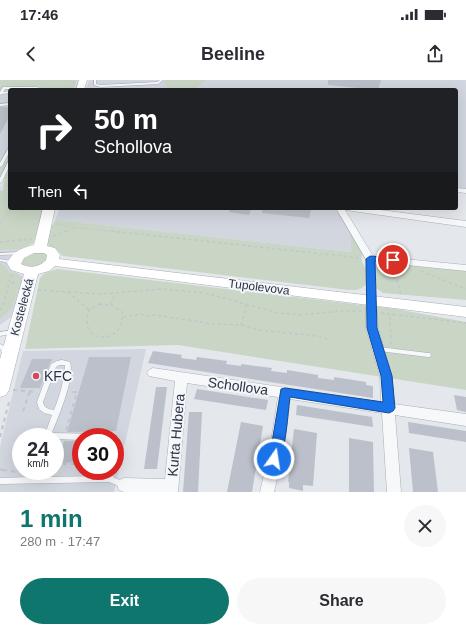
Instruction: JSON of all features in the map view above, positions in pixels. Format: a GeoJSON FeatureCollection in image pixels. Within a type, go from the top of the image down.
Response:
{"type":"FeatureCollection","features":[{"type":"Feature","properties":{"kind":"main road"},"geometry":{"type":"LineString","coordinates":[[43,241],[17,257],[12,266],[20,270],[31,281],[52,262],[54,257],[54,253],[43,241],[49,210]]}},
{"type":"Feature","properties":{"kind":"main road","name":"Tupolevova"},"geometry":{"type":"LineString","coordinates":[[52,262],[367,306],[466,312]]}},
{"type":"Feature","properties":{"kind":"main road","name":"Kostelecká"},"geometry":{"type":"LineString","coordinates":[[6,390],[4,365],[8,333],[31,281]]}},
{"type":"Feature","properties":{"kind":"street"},"geometry":{"type":"LineString","coordinates":[[341,210],[370,259],[466,268]]}},
{"type":"Feature","properties":{"kind":"street"},"geometry":{"type":"LineString","coordinates":[[362,210],[466,224]]}},
{"type":"Feature","properties":{"kind":"street"},"geometry":{"type":"LineString","coordinates":[[367,306],[386,376],[394,492]]}},
{"type":"Feature","properties":{"kind":"street","name":"Schollova"},"geometry":{"type":"LineString","coordinates":[[153,373],[466,420]]}},
{"type":"Feature","properties":{"kind":"street","name":"Kurta Hubera"},"geometry":{"type":"LineString","coordinates":[[171,489],[181,378]]}},
{"type":"Feature","properties":{"kind":"street"},"geometry":{"type":"LineString","coordinates":[[267,492],[277,448],[285,392]]}},
{"type":"Feature","properties":{"kind":"street"},"geometry":{"type":"LineString","coordinates":[[124,485],[171,489]]}},
{"type":"Feature","properties":{"kind":"lane"},"geometry":{"type":"LineString","coordinates":[[95,80],[94,84],[101,86],[158,83],[162,80]]}},
{"type":"Feature","properties":{"kind":"lane"},"geometry":{"type":"LineString","coordinates":[[0,94],[4,88],[38,88]]}},
{"type":"Feature","properties":{"kind":"lane"},"geometry":{"type":"LineString","coordinates":[[0,166],[8,152]]}},
{"type":"Feature","properties":{"kind":"lane"},"geometry":{"type":"LineString","coordinates":[[0,182],[8,165]]}},
{"type":"Feature","properties":{"kind":"lane"},"geometry":{"type":"LineString","coordinates":[[0,254],[24,252]]}},
{"type":"Feature","properties":{"kind":"lane"},"geometry":{"type":"LineString","coordinates":[[367,306],[370,259]]}},
{"type":"Feature","properties":{"kind":"lane"},"geometry":{"type":"LineString","coordinates":[[0,260],[12,266]]}},
{"type":"Feature","properties":{"kind":"lane"},"geometry":{"type":"LineString","coordinates":[[0,346],[4,349],[4,365]]}},
{"type":"Feature","properties":{"kind":"lane"},"geometry":{"type":"LineString","coordinates":[[378,348],[428,356]]}},
{"type":"Feature","properties":{"kind":"lane"},"geometry":{"type":"LineString","coordinates":[[50,428],[56,413],[67,378],[68,364],[65,362],[57,363],[53,366],[40,402],[41,407],[56,413]]}},
{"type":"Feature","properties":{"kind":"lane"},"geometry":{"type":"LineString","coordinates":[[64,436],[72,436]]}},
{"type":"Feature","properties":{"kind":"lane"},"geometry":{"type":"LineString","coordinates":[[0,481],[19,482],[33,480]]}},
{"type":"Feature","properties":{"kind":"lane"},"geometry":{"type":"LineString","coordinates":[[112,480],[124,485]]}},
{"type":"Feature","properties":{"kind":"path"},"geometry":{"type":"LineString","coordinates":[[0,191],[3,186],[8,185]]}},
{"type":"Feature","properties":{"kind":"path"},"geometry":{"type":"LineString","coordinates":[[0,223],[10,210]]}},
{"type":"Feature","properties":{"kind":"path"},"geometry":{"type":"LineString","coordinates":[[54,222],[70,227],[370,259]]}},
{"type":"Feature","properties":{"kind":"path"},"geometry":{"type":"LineString","coordinates":[[0,242],[43,241],[80,228]]}},
{"type":"Feature","properties":{"kind":"path"},"geometry":{"type":"LineString","coordinates":[[0,310],[3,306],[13,273],[12,266]]}},
{"type":"Feature","properties":{"kind":"path"},"geometry":{"type":"LineString","coordinates":[[394,268],[401,296]]}},
{"type":"Feature","properties":{"kind":"path"},"geometry":{"type":"LineString","coordinates":[[421,271],[466,289]]}},
{"type":"Feature","properties":{"kind":"path"},"geometry":{"type":"LineString","coordinates":[[9,283],[31,281],[68,292],[116,294],[162,289],[205,293],[279,313],[301,315],[343,311],[367,306]]}},
{"type":"Feature","properties":{"kind":"path"},"geometry":{"type":"LineString","coordinates":[[68,292],[90,310]]}},
{"type":"Feature","properties":{"kind":"path"},"geometry":{"type":"LineString","coordinates":[[111,305],[116,294]]}},
{"type":"Feature","properties":{"kind":"path"},"geometry":{"type":"LineString","coordinates":[[99,304],[111,305],[122,311],[122,324],[116,334],[112,337],[102,339],[95,336],[90,330],[87,318],[90,310],[99,304]]}},
{"type":"Feature","properties":{"kind":"path"},"geometry":{"type":"LineString","coordinates":[[241,325],[247,304]]}},
{"type":"Feature","properties":{"kind":"path"},"geometry":{"type":"LineString","coordinates":[[382,313],[466,323]]}},
{"type":"Feature","properties":{"kind":"path"},"geometry":{"type":"LineString","coordinates":[[123,317],[142,314],[147,316],[155,315],[214,324],[241,325],[270,332],[318,336],[327,339],[327,342]]}},
{"type":"Feature","properties":{"kind":"path"},"geometry":{"type":"LineString","coordinates":[[6,390],[41,392]]}},
{"type":"Feature","properties":{"kind":"path"},"geometry":{"type":"LineString","coordinates":[[23,411],[30,391]]}},
{"type":"Feature","properties":{"kind":"path"},"geometry":{"type":"LineString","coordinates":[[64,436],[77,392],[67,392]]}},
{"type":"Feature","properties":{"kind":"path"},"geometry":{"type":"LineString","coordinates":[[1,470],[12,472]]}},
{"type":"Feature","properties":{"kind":"shaded area"},"geometry":{"type":"Polygon","coordinates":[[[89,80],[466,80],[466,190],[458,188],[458,88],[87,88],[89,80]]]}},
{"type":"Feature","properties":{"kind":"shaded area"},"geometry":{"type":"Polygon","coordinates":[[[39,86],[42,88],[8,88],[8,155],[0,173],[0,90],[6,88],[39,86]]]}},
{"type":"Feature","properties":{"kind":"shaded area"},"geometry":{"type":"Polygon","coordinates":[[[59,210],[335,210],[351,231],[351,252],[55,220],[59,210]]]}},
{"type":"Feature","properties":{"kind":"shaded area"},"geometry":{"type":"Polygon","coordinates":[[[20,249],[11,257],[13,271],[24,278],[11,317],[0,325],[0,250],[20,249]]]}},
{"type":"Feature","properties":{"kind":"shaded area"},"geometry":{"type":"Polygon","coordinates":[[[146,349],[124,447],[124,428],[72,428],[72,480],[117,480],[114,492],[0,492],[0,447],[23,351],[146,349]]]}},
{"type":"Feature","properties":{"kind":"green space"},"geometry":{"type":"Polygon","coordinates":[[[0,80],[77,80],[75,88],[42,88],[39,86],[6,88],[0,90],[0,80]]]}},
{"type":"Feature","properties":{"kind":"green space"},"geometry":{"type":"Polygon","coordinates":[[[164,80],[206,80],[196,88],[167,88],[164,80]]]}},
{"type":"Feature","properties":{"kind":"green space"},"geometry":{"type":"Polygon","coordinates":[[[8,155],[8,210],[44,210],[34,243],[20,249],[0,250],[0,191],[2,191],[5,185],[3,185],[5,179],[0,179],[0,173],[8,155]]]}},
{"type":"Feature","properties":{"kind":"green space"},"geometry":{"type":"Polygon","coordinates":[[[56,220],[351,252],[351,231],[363,252],[362,259],[366,268],[366,284],[359,289],[349,290],[63,256],[55,248],[47,245],[45,240],[50,228],[56,220]]]}},
{"type":"Feature","properties":{"kind":"green space"},"geometry":{"type":"Polygon","coordinates":[[[34,252],[43,252],[48,255],[46,263],[33,268],[22,265],[21,263],[23,258],[34,252]]]}},
{"type":"Feature","properties":{"kind":"green space"},"geometry":{"type":"Polygon","coordinates":[[[389,262],[466,270],[466,300],[383,293],[376,288],[376,267],[378,264],[389,262]]]}},
{"type":"Feature","properties":{"kind":"green space"},"geometry":{"type":"Polygon","coordinates":[[[0,263],[5,266],[10,273],[18,274],[22,281],[11,309],[0,319],[0,263]]]}},
{"type":"Feature","properties":{"kind":"green space"},"geometry":{"type":"Polygon","coordinates":[[[57,269],[396,309],[466,322],[466,390],[178,345],[25,349],[40,278],[45,273],[57,269]]]}},
{"type":"Feature","properties":{"kind":"building"},"geometry":{"type":"Polygon","coordinates":[[[328,80],[381,80],[379,88],[358,88],[328,85],[328,80]]]}},
{"type":"Feature","properties":{"kind":"building"},"geometry":{"type":"Polygon","coordinates":[[[0,107],[8,107],[8,119],[0,134],[0,107]]]}},
{"type":"Feature","properties":{"kind":"building"},"geometry":{"type":"Polygon","coordinates":[[[230,210],[251,210],[249,215],[229,212],[230,210]]]}},
{"type":"Feature","properties":{"kind":"building"},"geometry":{"type":"Polygon","coordinates":[[[262,210],[311,210],[309,218],[262,213],[262,210]]]}},
{"type":"Feature","properties":{"kind":"building"},"geometry":{"type":"Polygon","coordinates":[[[153,351],[182,355],[181,358],[196,360],[197,357],[227,361],[226,364],[241,366],[241,364],[272,368],[271,371],[287,373],[287,370],[318,375],[318,378],[334,380],[334,377],[366,382],[366,385],[373,386],[373,398],[148,363],[153,351]]]}},
{"type":"Feature","properties":{"kind":"building"},"geometry":{"type":"Polygon","coordinates":[[[89,357],[131,357],[117,428],[72,428],[72,432],[67,432],[89,357]]]}},
{"type":"Feature","properties":{"kind":"building","name":"KFC"},"geometry":{"type":"Polygon","coordinates":[[[32,359],[53,359],[40,388],[20,388],[32,359]]]}},
{"type":"Feature","properties":{"kind":"building"},"geometry":{"type":"Polygon","coordinates":[[[156,387],[167,387],[157,469],[144,469],[156,387]]]}},
{"type":"Feature","properties":{"kind":"building"},"geometry":{"type":"Polygon","coordinates":[[[197,389],[268,400],[266,410],[194,399],[197,389]]]}},
{"type":"Feature","properties":{"kind":"building"},"geometry":{"type":"Polygon","coordinates":[[[454,395],[466,397],[466,412],[457,410],[454,395]]]}},
{"type":"Feature","properties":{"kind":"building"},"geometry":{"type":"Polygon","coordinates":[[[297,405],[372,417],[373,427],[296,415],[297,405]]]}},
{"type":"Feature","properties":{"kind":"building"},"geometry":{"type":"Polygon","coordinates":[[[189,412],[202,412],[198,492],[183,492],[189,412]]]}},
{"type":"Feature","properties":{"kind":"building"},"geometry":{"type":"Polygon","coordinates":[[[241,422],[263,426],[252,492],[227,492],[241,422]]]}},
{"type":"Feature","properties":{"kind":"building"},"geometry":{"type":"Polygon","coordinates":[[[408,422],[466,431],[466,442],[409,433],[408,422]]]}},
{"type":"Feature","properties":{"kind":"building"},"geometry":{"type":"Polygon","coordinates":[[[294,429],[317,433],[313,486],[303,485],[303,491],[289,488],[288,482],[294,429]]]}},
{"type":"Feature","properties":{"kind":"building"},"geometry":{"type":"Polygon","coordinates":[[[349,438],[373,442],[374,492],[349,492],[349,438]]]}},
{"type":"Feature","properties":{"kind":"building"},"geometry":{"type":"Polygon","coordinates":[[[64,441],[72,441],[72,462],[64,463],[64,441]]]}},
{"type":"Feature","properties":{"kind":"building"},"geometry":{"type":"Polygon","coordinates":[[[409,448],[433,452],[438,492],[413,492],[409,448]]]}},
{"type":"Feature","properties":{"kind":"place","name":"KFC"},"geometry":{"type":"Point","coordinates":[36,376]}},
{"type":"Feature","properties":{"kind":"route"},"geometry":{"type":"LineString","coordinates":[[274,459],[285,392],[389,408],[386,376],[372,328],[370,259],[393,260]]}}]}
